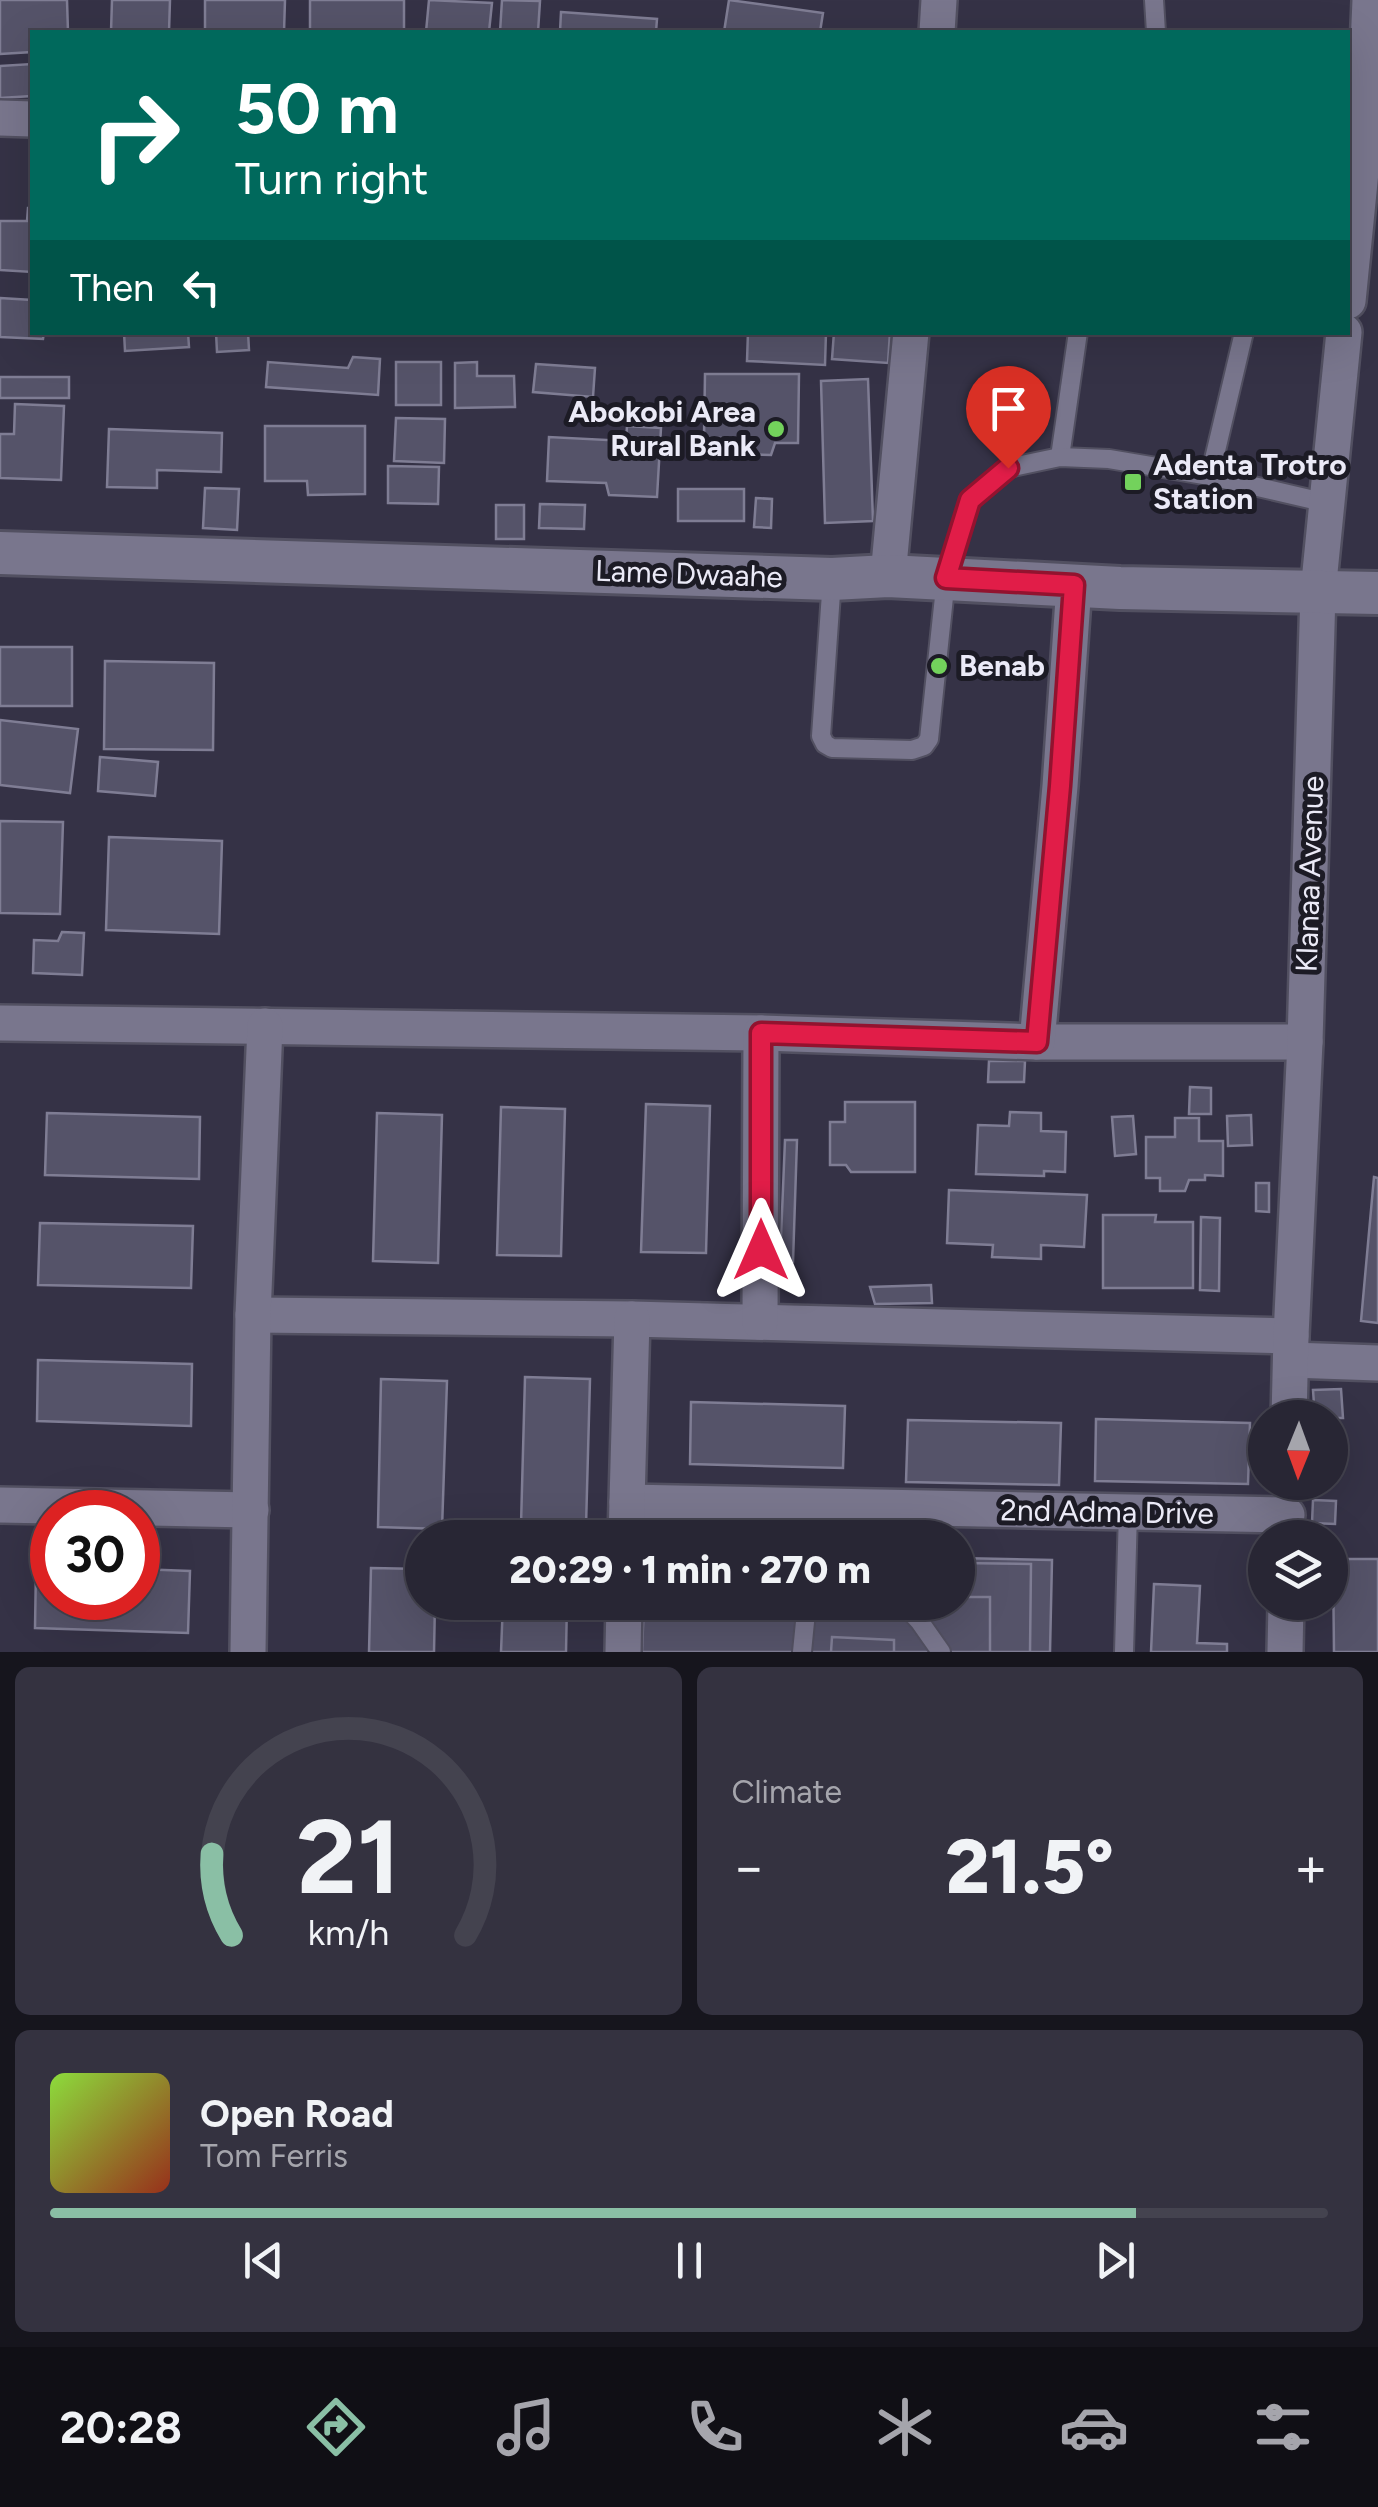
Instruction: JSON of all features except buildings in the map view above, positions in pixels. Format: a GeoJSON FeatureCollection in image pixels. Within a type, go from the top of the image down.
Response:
{"type":"FeatureCollection","features":[{"type":"Feature","properties":{"kind":"street"},"geometry":{"type":"LineString","coordinates":[[936,30],[940,0]]}},
{"type":"Feature","properties":{"kind":"street"},"geometry":{"type":"LineString","coordinates":[[1350,279],[1370,0]]}},
{"type":"Feature","properties":{"kind":"street"},"geometry":{"type":"LineString","coordinates":[[0,118],[30,119]]}},
{"type":"Feature","properties":{"kind":"street"},"geometry":{"type":"LineString","coordinates":[[888,576],[911,335]]}},
{"type":"Feature","properties":{"kind":"street","name":"Klanaa Avenue"},"geometry":{"type":"LineString","coordinates":[[1290,1400],[1318,592],[1344,335]]}},
{"type":"Feature","properties":{"kind":"street","name":"Lame Dwaahe"},"geometry":{"type":"LineString","coordinates":[[0,553],[1378,592]]}},
{"type":"Feature","properties":{"kind":"street"},"geometry":{"type":"LineString","coordinates":[[1037,1042],[1074,585]]}},
{"type":"Feature","properties":{"kind":"street"},"geometry":{"type":"LineString","coordinates":[[0,1022],[761,1033],[1037,1042],[1305,1042]]}},
{"type":"Feature","properties":{"kind":"street"},"geometry":{"type":"LineString","coordinates":[[248,1652],[253,1314],[265,1026]]}},
{"type":"Feature","properties":{"kind":"street"},"geometry":{"type":"LineString","coordinates":[[760,1322],[761,1033]]}},
{"type":"Feature","properties":{"kind":"street"},"geometry":{"type":"LineString","coordinates":[[253,1314],[760,1322],[1291,1348],[1378,1363]]}},
{"type":"Feature","properties":{"kind":"street"},"geometry":{"type":"LineString","coordinates":[[626,1520],[632,1319]]}},
{"type":"Feature","properties":{"kind":"street"},"geometry":{"type":"LineString","coordinates":[[0,1505],[250,1510]]}},
{"type":"Feature","properties":{"kind":"street","name":"2nd Adma Drive"},"geometry":{"type":"LineString","coordinates":[[925,1520],[1128,1512],[1287,1512]]}},
{"type":"Feature","properties":{"kind":"street"},"geometry":{"type":"LineString","coordinates":[[623,1652],[624,1620]]}},
{"type":"Feature","properties":{"kind":"street"},"geometry":{"type":"LineString","coordinates":[[1285,1652],[1286,1620]]}},
{"type":"Feature","properties":{"kind":"lane"},"geometry":{"type":"LineString","coordinates":[[1154,0],[1156,30]]}},
{"type":"Feature","properties":{"kind":"lane"},"geometry":{"type":"LineString","coordinates":[[1060,456],[1078,335]]}},
{"type":"Feature","properties":{"kind":"lane"},"geometry":{"type":"LineString","coordinates":[[1210,476],[1243,335]]}},
{"type":"Feature","properties":{"kind":"lane"},"geometry":{"type":"LineString","coordinates":[[832,579],[821,736],[824,744],[832,748],[912,750],[924,746],[929,739],[946,578],[970,500],[1008,468],[1060,456],[1110,460],[1210,476],[1327,502]]}},
{"type":"Feature","properties":{"kind":"lane"},"geometry":{"type":"LineString","coordinates":[[1124,1652],[1128,1512]]}},
{"type":"Feature","properties":{"kind":"lane"},"geometry":{"type":"LineString","coordinates":[[802,1652],[805,1620]]}},
{"type":"Feature","properties":{"kind":"lane"},"geometry":{"type":"LineString","coordinates":[[918,1620],[941,1652]]}},
{"type":"Feature","properties":{"kind":"place","name":"Abokobi Area Rural Bank"},"geometry":{"type":"Point","coordinates":[776,429]}},
{"type":"Feature","properties":{"kind":"place","name":"Adenta Trotro Station"},"geometry":{"type":"Point","coordinates":[1133,482]}},
{"type":"Feature","properties":{"kind":"place","name":"Benab"},"geometry":{"type":"Point","coordinates":[939,666]}},
{"type":"Feature","properties":{"kind":"route"},"geometry":{"type":"LineString","coordinates":[[761,1250],[761,1033],[1037,1042],[1074,585],[946,578],[970,500],[1008,468]]}}]}
